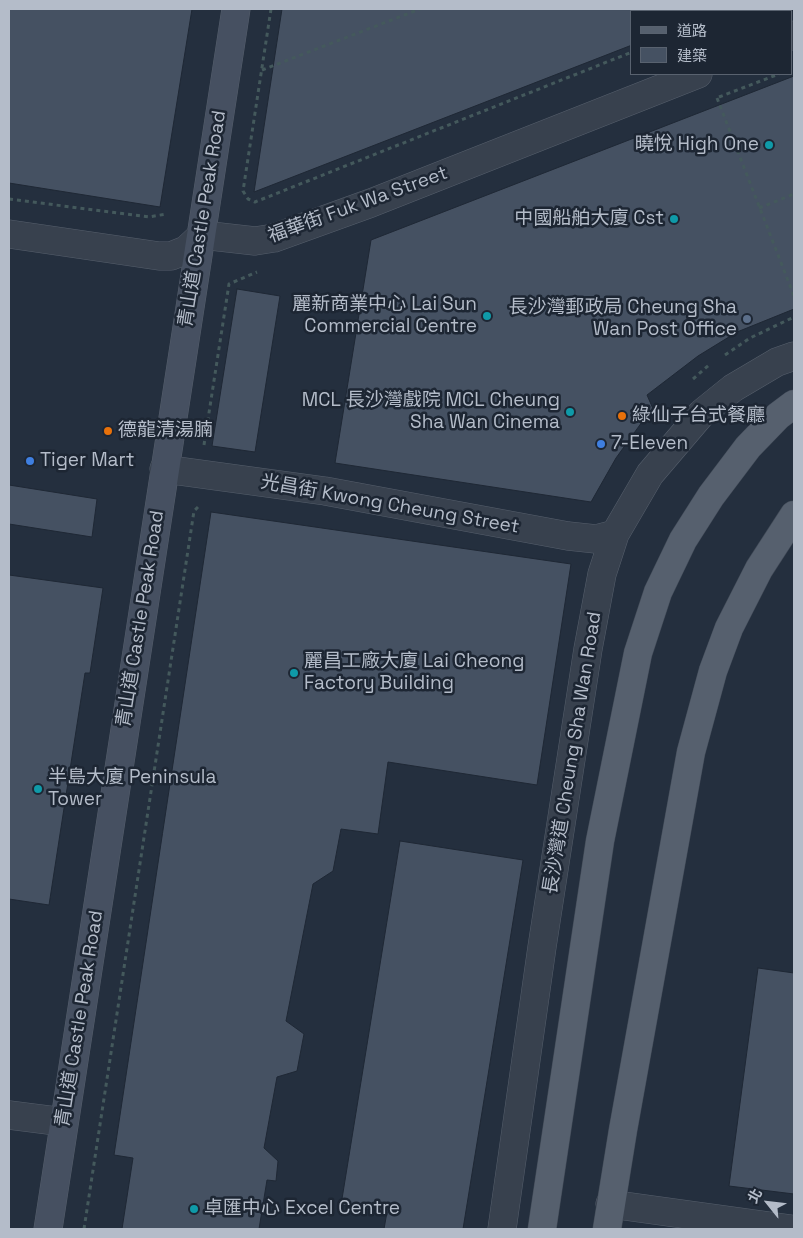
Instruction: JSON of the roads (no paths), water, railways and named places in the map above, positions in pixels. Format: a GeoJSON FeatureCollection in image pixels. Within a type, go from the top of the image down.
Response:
{"type":"FeatureCollection","features":[{"type":"Feature","properties":{"kind":"main road","name":"青山道 Castle Peak Road"},"geometry":{"type":"LineString","coordinates":[[48,1229],[189,303],[202,235],[236,9]]}},
{"type":"Feature","properties":{"kind":"main road"},"geometry":{"type":"LineString","coordinates":[[542,1229],[600,841],[638,653],[658,592],[683,540],[711,496],[748,447],[778,416],[794,404]]}},
{"type":"Feature","properties":{"kind":"main road"},"geometry":{"type":"LineString","coordinates":[[608,1217],[691,752],[713,671],[729,628],[759,569],[794,515]]}},
{"type":"Feature","properties":{"kind":"street","name":"福華街 Fuk Wa Street"},"geometry":{"type":"LineString","coordinates":[[202,235],[255,241],[274,238],[380,200],[695,75]]}},
{"type":"Feature","properties":{"kind":"street"},"geometry":{"type":"LineString","coordinates":[[9,234],[159,256],[171,256],[186,250],[202,235]]}},
{"type":"Feature","properties":{"kind":"street","name":"長沙灣道 Cheung Sha Wan Road"},"geometry":{"type":"LineString","coordinates":[[502,1229],[542,947],[588,649],[602,574],[615,534],[650,474],[702,413],[733,388],[778,362],[794,356]]}},
{"type":"Feature","properties":{"kind":"street","name":"光昌街 Kwong Cheung Street"},"geometry":{"type":"LineString","coordinates":[[164,469],[325,491],[568,536],[596,538],[615,534]]}},
{"type":"Feature","properties":{"kind":"street"},"geometry":{"type":"LineString","coordinates":[[9,1115],[64,1122]]}},
{"type":"Feature","properties":{"kind":"street"},"geometry":{"type":"LineString","coordinates":[[608,1217],[791,1229]]}},
{"type":"Feature","properties":{"kind":"place","name":"曉悅 High One"},"geometry":{"type":"Point","coordinates":[769,145]}},
{"type":"Feature","properties":{"kind":"place","name":"中國船舶大廈 Cst"},"geometry":{"type":"Point","coordinates":[674,219]}},
{"type":"Feature","properties":{"kind":"place","name":"麗新商業中心 Lai Sun Commercial Centre"},"geometry":{"type":"Point","coordinates":[487,316]}},
{"type":"Feature","properties":{"kind":"place","name":"長沙灣郵政局 Cheung Sha Wan Post Office"},"geometry":{"type":"Point","coordinates":[747,319]}},
{"type":"Feature","properties":{"kind":"place","name":"MCL 長沙灣戲院 MCL Cheung Sha Wan Cinema"},"geometry":{"type":"Point","coordinates":[570,412]}},
{"type":"Feature","properties":{"kind":"place","name":"綠仙子台式餐廳"},"geometry":{"type":"Point","coordinates":[622,416]}},
{"type":"Feature","properties":{"kind":"place","name":"德龍清湯腩"},"geometry":{"type":"Point","coordinates":[108,431]}},
{"type":"Feature","properties":{"kind":"place","name":"7-Eleven"},"geometry":{"type":"Point","coordinates":[601,444]}},
{"type":"Feature","properties":{"kind":"place","name":"Tiger Mart"},"geometry":{"type":"Point","coordinates":[30,461]}},
{"type":"Feature","properties":{"kind":"place","name":"麗昌工廠大廈 Lai Cheong Factory Building"},"geometry":{"type":"Point","coordinates":[294,673]}},
{"type":"Feature","properties":{"kind":"place","name":"半島大廈 Peninsula Tower"},"geometry":{"type":"Point","coordinates":[38,789]}},
{"type":"Feature","properties":{"kind":"place","name":"卓匯中心 Excel Centre"},"geometry":{"type":"Point","coordinates":[194,1209]}}]}
